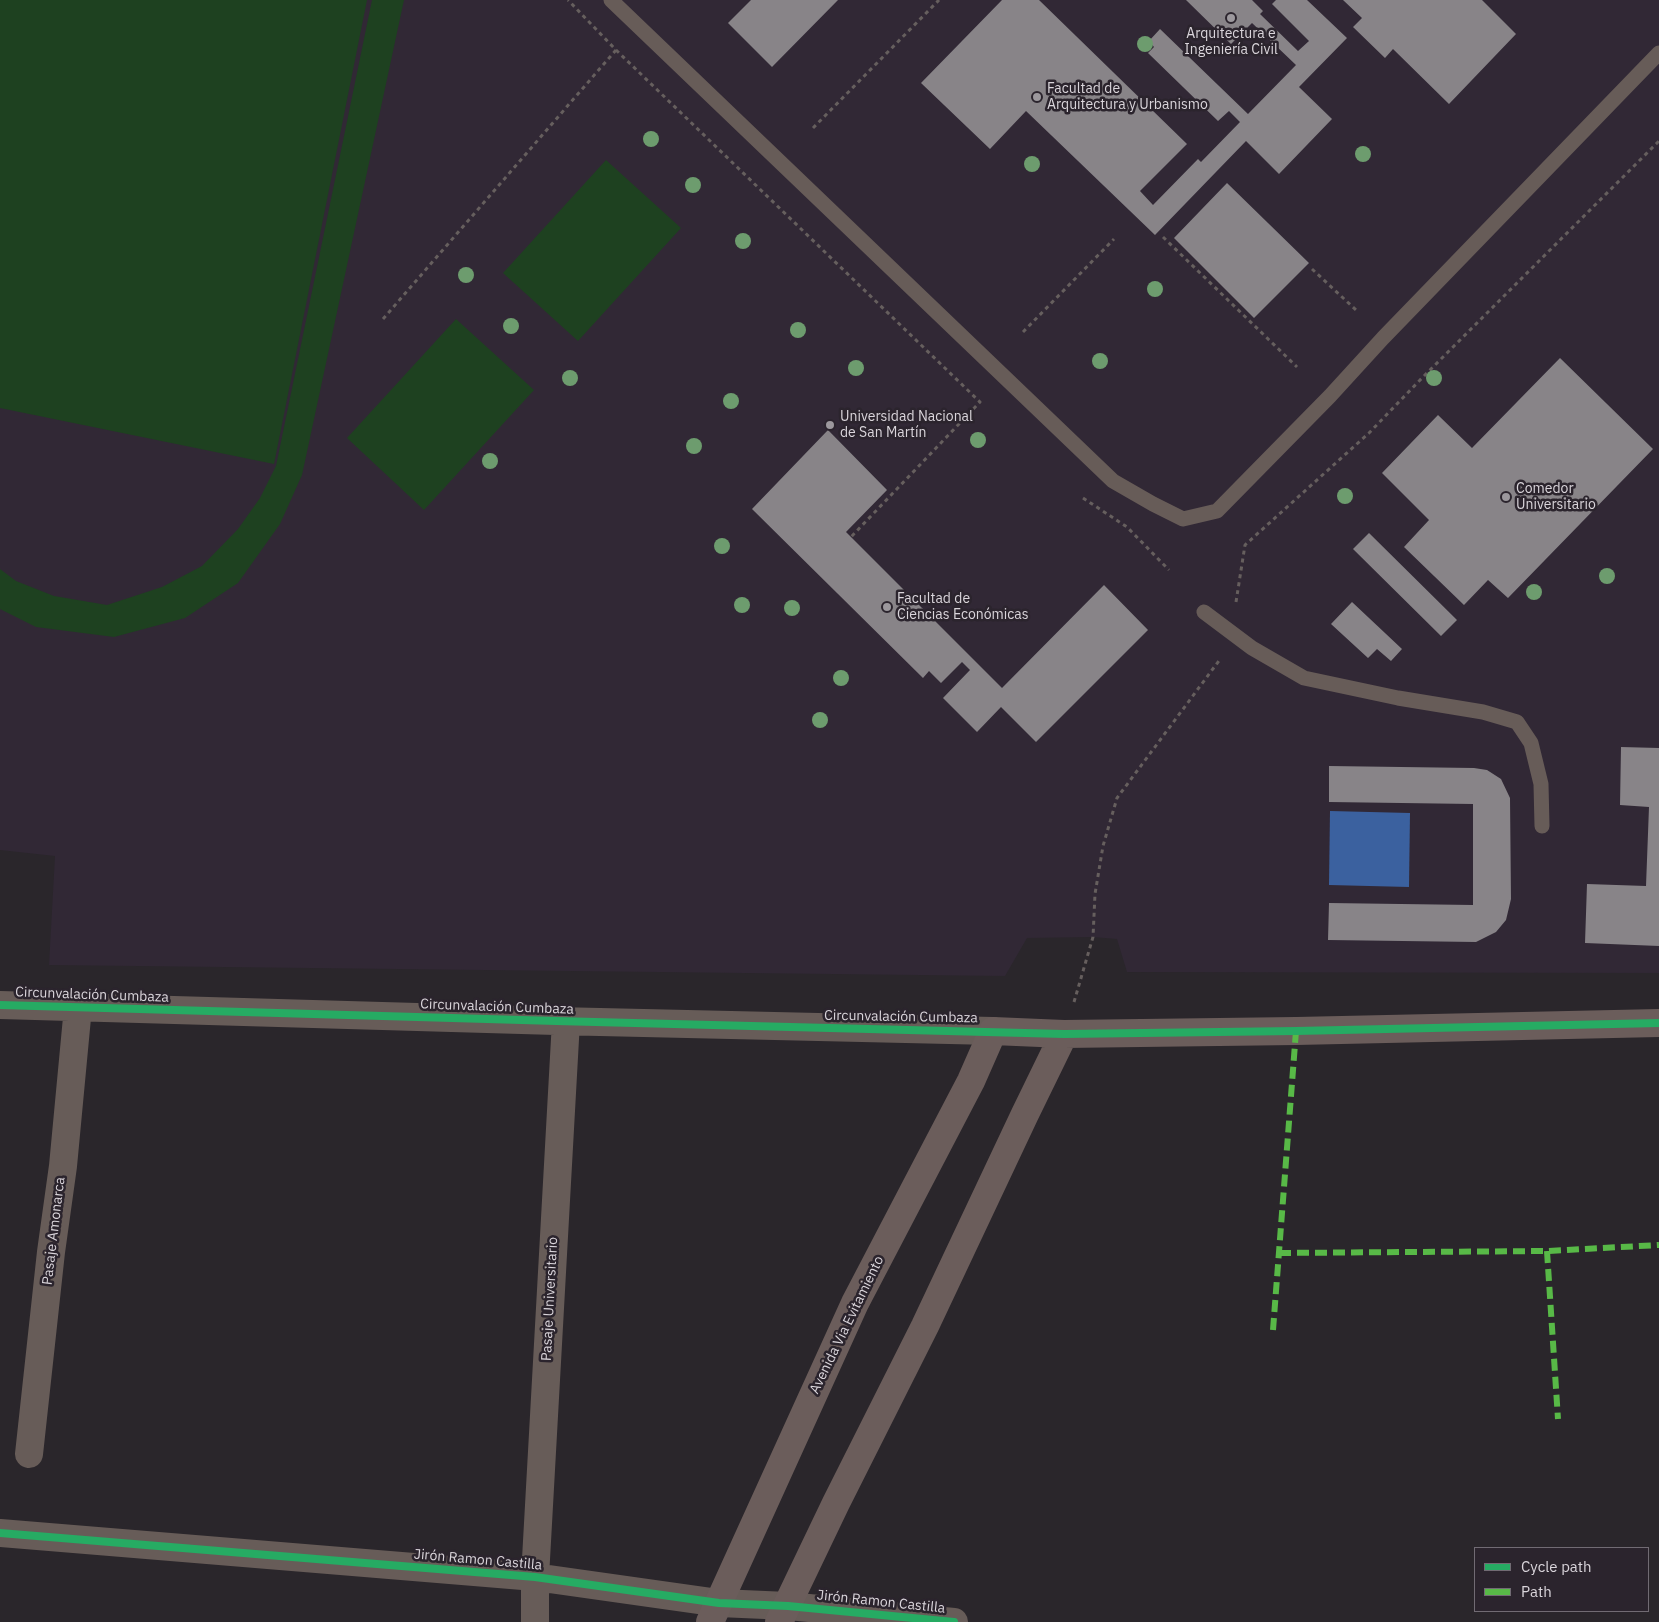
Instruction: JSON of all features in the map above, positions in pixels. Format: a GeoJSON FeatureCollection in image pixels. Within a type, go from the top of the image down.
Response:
{"type":"FeatureCollection","features":[{"type":"Feature","properties":{"kind":"street","name":"Circunvalación Cumbaza"},"geometry":{"type":"LineString","coordinates":[[0,1005],[992,1032]]}},
{"type":"Feature","properties":{"kind":"street","name":"Pasaje Amonarca"},"geometry":{"type":"LineString","coordinates":[[28,1454],[51,1252],[63,1166],[78,1007]]}},
{"type":"Feature","properties":{"kind":"street","name":"Pasaje Universitario"},"geometry":{"type":"LineString","coordinates":[[534,1577],[566,1021]]}},
{"type":"Feature","properties":{"kind":"street"},"geometry":{"type":"LineString","coordinates":[[992,1032],[1064,1034],[1659,1024]]}},
{"type":"Feature","properties":{"kind":"street","name":"Avenida Via Evitamiento"},"geometry":{"type":"LineString","coordinates":[[714,1612],[855,1303],[970,1081],[992,1032]]}},
{"type":"Feature","properties":{"kind":"street"},"geometry":{"type":"LineString","coordinates":[[784,1614],[836,1502],[925,1326],[1064,1034]]}},
{"type":"Feature","properties":{"kind":"street","name":"Jirón Ramon Castilla"},"geometry":{"type":"LineString","coordinates":[[0,1533],[534,1577],[714,1612],[954,1622]]}},
{"type":"Feature","properties":{"kind":"street"},"geometry":{"type":"LineString","coordinates":[[534,1577],[535,1622]]}},
{"type":"Feature","properties":{"kind":"lane"},"geometry":{"type":"LineString","coordinates":[[611,0],[1113,481],[1152,504],[1183,519],[1218,510],[1659,53]]}},
{"type":"Feature","properties":{"kind":"lane"},"geometry":{"type":"LineString","coordinates":[[1204,612],[1252,648],[1304,678],[1398,698],[1483,712],[1517,722],[1531,743],[1541,784],[1542,826]]}},
{"type":"Feature","properties":{"kind":"path"},"geometry":{"type":"LineString","coordinates":[[568,0],[616,50],[980,402],[851,537]]}},
{"type":"Feature","properties":{"kind":"path"},"geometry":{"type":"LineString","coordinates":[[813,128],[939,0]]}},
{"type":"Feature","properties":{"kind":"path"},"geometry":{"type":"LineString","coordinates":[[383,319],[616,50]]}},
{"type":"Feature","properties":{"kind":"path"},"geometry":{"type":"LineString","coordinates":[[1064,1034],[1093,937],[1095,894],[1103,846],[1117,798],[1227,650],[1245,545],[1368,433],[1659,141]]}},
{"type":"Feature","properties":{"kind":"path"},"geometry":{"type":"LineString","coordinates":[[1163,237],[1297,367]]}},
{"type":"Feature","properties":{"kind":"path"},"geometry":{"type":"LineString","coordinates":[[1023,332],[1114,239]]}},
{"type":"Feature","properties":{"kind":"path"},"geometry":{"type":"LineString","coordinates":[[1312,269],[1356,310]]}},
{"type":"Feature","properties":{"kind":"path"},"geometry":{"type":"LineString","coordinates":[[1083,498],[1127,526],[1169,570]]}},
{"type":"Feature","properties":{"kind":"shaded area","name":"Universidad Nacional de San Martín"},"geometry":{"type":"Polygon","coordinates":[[[0,0],[1659,0],[1659,973],[1127,972],[1117,939],[1093,937],[1027,938],[1005,976],[49,965],[55,856],[0,850],[0,0]]]}},
{"type":"Feature","properties":{"kind":"green space"},"geometry":{"type":"Polygon","coordinates":[[[0,0],[367,0],[274,464],[0,408],[0,0]]]}},
{"type":"Feature","properties":{"kind":"green space"},"geometry":{"type":"Polygon","coordinates":[[[372,0],[404,0],[302,475],[280,524],[238,583],[185,618],[114,637],[36,627],[0,609],[0,569],[16,581],[54,596],[107,605],[162,587],[202,566],[238,529],[260,498],[276,466],[372,0]]]}},
{"type":"Feature","properties":{"kind":"green space"},"geometry":{"type":"Polygon","coordinates":[[[606,160],[681,228],[578,341],[503,273],[606,160]]]}},
{"type":"Feature","properties":{"kind":"green space"},"geometry":{"type":"Polygon","coordinates":[[[456,319],[534,390],[424,510],[347,438],[456,319]]]}},
{"type":"Feature","properties":{"kind":"water"},"geometry":{"type":"Polygon","coordinates":[[[1330,811],[1410,813],[1409,887],[1329,885],[1330,811]]]}},
{"type":"Feature","properties":{"kind":"building"},"geometry":{"type":"Polygon","coordinates":[[[751,0],[838,0],[772,67],[728,23],[751,0]]]}},
{"type":"Feature","properties":{"kind":"building","name":"Facultad de Arquitectura y Urbanismo"},"geometry":{"type":"Polygon","coordinates":[[[1002,0],[1039,0],[1187,144],[1140,191],[1153,205],[1198,159],[1201,162],[1240,122],[1229,111],[1218,121],[1148,53],[1154,47],[1149,41],[1160,29],[1248,114],[1296,65],[1252,23],[1231,44],[1186,0],[1252,0],[1263,11],[1260,14],[1298,51],[1309,41],[1272,4],[1276,0],[1307,0],[1347,38],[1299,87],[1332,119],[1279,174],[1246,141],[1155,235],[1026,111],[990,149],[921,83],[1002,0]]]}},
{"type":"Feature","properties":{"kind":"building"},"geometry":{"type":"Polygon","coordinates":[[[1343,0],[1482,0],[1516,34],[1449,104],[1393,49],[1385,58],[1353,27],[1362,18],[1343,0]]]}},
{"type":"Feature","properties":{"kind":"building"},"geometry":{"type":"Polygon","coordinates":[[[1227,183],[1309,263],[1254,318],[1174,238],[1227,183]]]}},
{"type":"Feature","properties":{"kind":"building","name":"Comedor Universitario"},"geometry":{"type":"Polygon","coordinates":[[[1560,358],[1653,449],[1508,598],[1488,580],[1464,605],[1404,547],[1429,520],[1382,473],[1438,415],[1472,448],[1560,358]]]}},
{"type":"Feature","properties":{"kind":"building","name":"Facultad de Ciencias Económicas"},"geometry":{"type":"Polygon","coordinates":[[[828,430],[887,490],[846,532],[1002,688],[1104,585],[1148,630],[1036,742],[1001,707],[977,732],[943,698],[970,670],[962,662],[941,683],[929,671],[923,678],[752,509],[828,430]]]}},
{"type":"Feature","properties":{"kind":"building"},"geometry":{"type":"Polygon","coordinates":[[[1369,533],[1457,620],[1441,636],[1353,549],[1369,533]]]}},
{"type":"Feature","properties":{"kind":"building"},"geometry":{"type":"Polygon","coordinates":[[[1352,602],[1402,649],[1391,661],[1377,649],[1368,658],[1331,624],[1352,602]]]}},
{"type":"Feature","properties":{"kind":"building"},"geometry":{"type":"Polygon","coordinates":[[[1621,747],[1659,748],[1659,946],[1585,943],[1587,884],[1646,886],[1649,807],[1620,805],[1621,747]]]}},
{"type":"Feature","properties":{"kind":"building"},"geometry":{"type":"Polygon","coordinates":[[[1329,766],[1474,768],[1487,770],[1501,779],[1510,798],[1511,899],[1506,920],[1496,932],[1476,942],[1328,940],[1329,903],[1473,905],[1473,804],[1329,802],[1329,766]]]}},
{"type":"Feature","properties":{"kind":"marked path"},"geometry":{"type":"LineString","coordinates":[[1273,1330],[1296,1031]]}},
{"type":"Feature","properties":{"kind":"marked path"},"geometry":{"type":"LineString","coordinates":[[1279,1253],[1547,1251],[1659,1245]]}},
{"type":"Feature","properties":{"kind":"marked path"},"geometry":{"type":"LineString","coordinates":[[1547,1251],[1558,1419]]}},
{"type":"Feature","properties":{"kind":"cycle path"},"geometry":{"type":"LineString","coordinates":[[0,1005],[1064,1034],[1659,1023]]}},
{"type":"Feature","properties":{"kind":"cycle path"},"geometry":{"type":"LineString","coordinates":[[0,1533],[535,1577],[719,1603],[788,1606],[954,1622]]}},
{"type":"Feature","properties":{"kind":"place","name":"Arquitectura e Ingeniería Civil"},"geometry":{"type":"Point","coordinates":[1231,18]}},
{"type":"Feature","properties":{"kind":"place","name":"Facultad de Arquitectura y Urbanismo"},"geometry":{"type":"Point","coordinates":[1037,97]}},
{"type":"Feature","properties":{"kind":"place","name":"Universidad Nacional de San Martín"},"geometry":{"type":"Point","coordinates":[830,425]}},
{"type":"Feature","properties":{"kind":"place","name":"Comedor Universitario"},"geometry":{"type":"Point","coordinates":[1506,497]}},
{"type":"Feature","properties":{"kind":"place","name":"Facultad de Ciencias Económicas"},"geometry":{"type":"Point","coordinates":[887,607]}}]}
